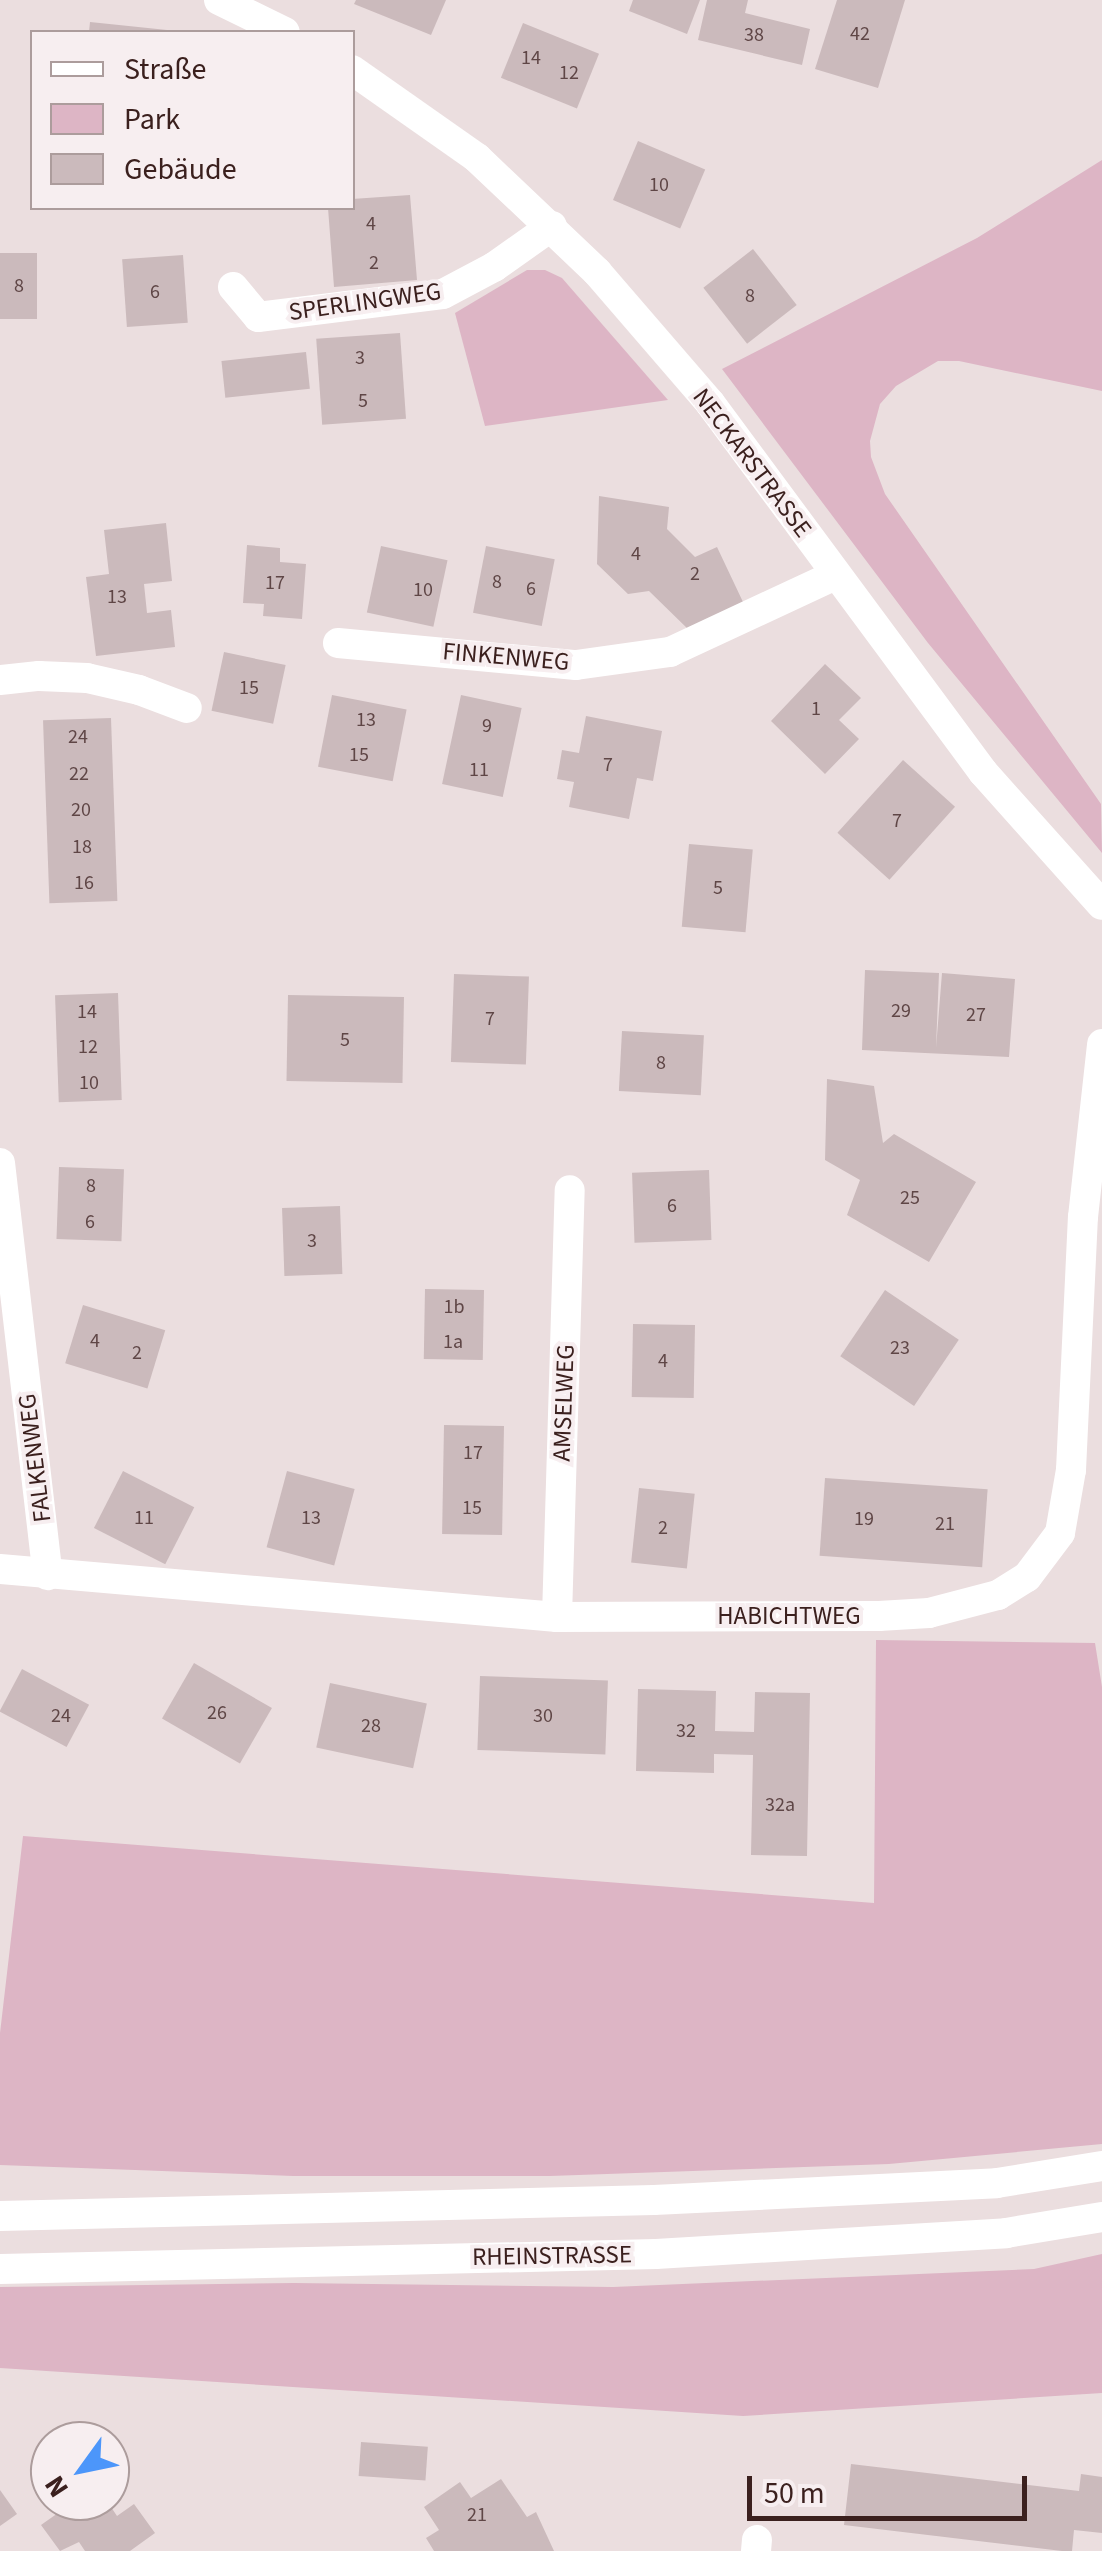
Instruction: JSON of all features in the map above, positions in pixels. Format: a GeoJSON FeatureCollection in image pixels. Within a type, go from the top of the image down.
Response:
{"type":"FeatureCollection","features":[{"type":"Feature","properties":{"kind":"street"},"geometry":{"type":"LineString","coordinates":[[219,0],[281,30]]}},
{"type":"Feature","properties":{"kind":"street","name":"NECKARSTRASSE"},"geometry":{"type":"LineString","coordinates":[[355,72],[477,158],[552,226],[710,403],[983,772],[1102,906]]}},
{"type":"Feature","properties":{"kind":"street","name":"SPERLINGWEG"},"geometry":{"type":"LineString","coordinates":[[233,288],[258,317],[443,294],[494,267],[552,226]]}},
{"type":"Feature","properties":{"kind":"street","name":"FINKENWEG"},"geometry":{"type":"LineString","coordinates":[[338,643],[576,665],[670,652],[836,575]]}},
{"type":"Feature","properties":{"kind":"street"},"geometry":{"type":"LineString","coordinates":[[0,680],[39,676],[87,678],[139,690],[186,708]]}},
{"type":"Feature","properties":{"kind":"street","name":"HABICHTWEG"},"geometry":{"type":"LineString","coordinates":[[0,1569],[558,1617],[930,1613],[998,1595],[1028,1577],[1060,1533],[1071,1470],[1084,1217],[1102,1044]]}},
{"type":"Feature","properties":{"kind":"street","name":"FALKENWEG"},"geometry":{"type":"LineString","coordinates":[[0,1163],[48,1575]]}},
{"type":"Feature","properties":{"kind":"street","name":"AMSELWEG"},"geometry":{"type":"LineString","coordinates":[[558,1617],[570,1190]]}},
{"type":"Feature","properties":{"kind":"street"},"geometry":{"type":"LineString","coordinates":[[0,2216],[654,2200],[998,2184],[1102,2166]]}},
{"type":"Feature","properties":{"kind":"street","name":"RHEINSTRASSE"},"geometry":{"type":"LineString","coordinates":[[0,2270],[656,2254],[1006,2234],[1102,2217]]}},
{"type":"Feature","properties":{"kind":"green space"},"geometry":{"type":"Polygon","coordinates":[[[1102,160],[1102,391],[959,361],[938,361],[896,386],[880,404],[870,441],[871,457],[885,494],[1101,804],[1102,853],[928,643],[722,369],[977,238],[1102,160]]]}},
{"type":"Feature","properties":{"kind":"green space"},"geometry":{"type":"Polygon","coordinates":[[[527,270],[545,270],[562,278],[668,400],[485,426],[455,313],[527,270]]]}},
{"type":"Feature","properties":{"kind":"green space"},"geometry":{"type":"Polygon","coordinates":[[[876,1640],[1095,1643],[1102,1687],[1102,2144],[889,2164],[550,2176],[293,2176],[0,2165],[0,2033],[23,1836],[874,1903],[876,1640]]]}},
{"type":"Feature","properties":{"kind":"green space"},"geometry":{"type":"Polygon","coordinates":[[[1102,2254],[1102,2393],[743,2416],[0,2368],[0,2287],[294,2283],[613,2287],[1034,2269],[1102,2254]]]}},
{"type":"Feature","properties":{"kind":"building"},"geometry":{"type":"Polygon","coordinates":[[[356,0],[446,0],[431,35],[354,4],[356,0]]]}},
{"type":"Feature","properties":{"kind":"building"},"geometry":{"type":"Polygon","coordinates":[[[633,0],[700,0],[687,34],[629,11],[633,0]]]}},
{"type":"Feature","properties":{"kind":"building"},"geometry":{"type":"Polygon","coordinates":[[[707,0],[748,0],[745,13],[810,29],[802,65],[698,40],[707,0]]]}},
{"type":"Feature","properties":{"kind":"building"},"geometry":{"type":"Polygon","coordinates":[[[837,0],[905,0],[878,88],[815,69],[837,0]]]}},
{"type":"Feature","properties":{"kind":"building"},"geometry":{"type":"Polygon","coordinates":[[[90,22],[167,30],[89,30],[90,22]]]}},
{"type":"Feature","properties":{"kind":"building"},"geometry":{"type":"Polygon","coordinates":[[[523,23],[599,54],[577,108],[501,78],[523,23]]]}},
{"type":"Feature","properties":{"kind":"building"},"geometry":{"type":"Polygon","coordinates":[[[638,141],[705,170],[680,228],[613,200],[638,141]]]}},
{"type":"Feature","properties":{"kind":"building"},"geometry":{"type":"Polygon","coordinates":[[[410,195],[417,280],[334,287],[328,210],[355,210],[355,199],[410,195]]]}},
{"type":"Feature","properties":{"kind":"building"},"geometry":{"type":"Polygon","coordinates":[[[753,249],[797,305],[747,344],[703,288],[753,249]]]}},
{"type":"Feature","properties":{"kind":"building"},"geometry":{"type":"Polygon","coordinates":[[[0,253],[37,253],[37,319],[0,319],[0,253]]]}},
{"type":"Feature","properties":{"kind":"building"},"geometry":{"type":"Polygon","coordinates":[[[183,255],[188,323],[127,327],[122,259],[183,255]]]}},
{"type":"Feature","properties":{"kind":"building"},"geometry":{"type":"Polygon","coordinates":[[[400,333],[406,419],[322,425],[316,339],[400,333]]]}},
{"type":"Feature","properties":{"kind":"building"},"geometry":{"type":"Polygon","coordinates":[[[306,352],[310,389],[225,398],[221,361],[306,352]]]}},
{"type":"Feature","properties":{"kind":"building"},"geometry":{"type":"Polygon","coordinates":[[[599,496],[669,507],[667,529],[695,557],[717,547],[743,602],[691,632],[649,591],[628,594],[597,564],[599,496]]]}},
{"type":"Feature","properties":{"kind":"building"},"geometry":{"type":"Polygon","coordinates":[[[166,523],[172,581],[144,584],[147,613],[171,610],[175,647],[96,656],[86,577],[109,574],[104,530],[166,523]]]}},
{"type":"Feature","properties":{"kind":"building"},"geometry":{"type":"Polygon","coordinates":[[[247,545],[280,548],[280,562],[306,564],[302,619],[263,616],[264,604],[243,603],[247,545]]]}},
{"type":"Feature","properties":{"kind":"building"},"geometry":{"type":"Polygon","coordinates":[[[381,546],[448,560],[433,627],[367,613],[381,546]]]}},
{"type":"Feature","properties":{"kind":"building"},"geometry":{"type":"Polygon","coordinates":[[[486,546],[555,559],[542,626],[473,613],[486,546]]]}},
{"type":"Feature","properties":{"kind":"building"},"geometry":{"type":"Polygon","coordinates":[[[224,652],[286,665],[273,724],[212,711],[224,652]]]}},
{"type":"Feature","properties":{"kind":"building"},"geometry":{"type":"Polygon","coordinates":[[[825,664],[861,698],[839,720],[859,739],[825,774],[771,721],[825,664]]]}},
{"type":"Feature","properties":{"kind":"building"},"geometry":{"type":"Polygon","coordinates":[[[332,695],[407,710],[393,781],[318,767],[332,695]]]}},
{"type":"Feature","properties":{"kind":"building"},"geometry":{"type":"Polygon","coordinates":[[[461,695],[522,708],[503,797],[442,784],[461,695]]]}},
{"type":"Feature","properties":{"kind":"building"},"geometry":{"type":"Polygon","coordinates":[[[586,716],[662,731],[653,781],[637,778],[629,819],[569,807],[574,782],[557,779],[562,750],[579,753],[586,716]]]}},
{"type":"Feature","properties":{"kind":"building"},"geometry":{"type":"Polygon","coordinates":[[[111,718],[117,901],[49,903],[43,720],[111,718]]]}},
{"type":"Feature","properties":{"kind":"building"},"geometry":{"type":"Polygon","coordinates":[[[903,760],[955,807],[889,880],[837,833],[903,760]]]}},
{"type":"Feature","properties":{"kind":"building"},"geometry":{"type":"Polygon","coordinates":[[[689,844],[753,850],[746,932],[682,927],[689,844]]]}},
{"type":"Feature","properties":{"kind":"building"},"geometry":{"type":"Polygon","coordinates":[[[865,970],[939,973],[936,1048],[942,973],[1015,979],[1009,1057],[862,1050],[865,970]]]}},
{"type":"Feature","properties":{"kind":"building"},"geometry":{"type":"Polygon","coordinates":[[[454,974],[529,977],[526,1065],[451,1062],[454,974]]]}},
{"type":"Feature","properties":{"kind":"building"},"geometry":{"type":"Polygon","coordinates":[[[118,993],[122,1100],[59,1102],[55,995],[118,993]]]}},
{"type":"Feature","properties":{"kind":"building"},"geometry":{"type":"Polygon","coordinates":[[[288,995],[404,997],[402,1083],[286,1081],[288,995]]]}},
{"type":"Feature","properties":{"kind":"building"},"geometry":{"type":"Polygon","coordinates":[[[622,1031],[704,1035],[701,1095],[619,1091],[622,1031]]]}},
{"type":"Feature","properties":{"kind":"building"},"geometry":{"type":"Polygon","coordinates":[[[827,1079],[874,1086],[883,1143],[894,1134],[976,1182],[929,1262],[847,1215],[860,1180],[825,1160],[827,1079]]]}},
{"type":"Feature","properties":{"kind":"building"},"geometry":{"type":"Polygon","coordinates":[[[59,1167],[124,1169],[121,1241],[56,1239],[59,1167]]]}},
{"type":"Feature","properties":{"kind":"building"},"geometry":{"type":"Polygon","coordinates":[[[709,1170],[711,1240],[634,1243],[632,1173],[709,1170]]]}},
{"type":"Feature","properties":{"kind":"building"},"geometry":{"type":"Polygon","coordinates":[[[340,1206],[342,1274],[284,1276],[282,1208],[340,1206]]]}},
{"type":"Feature","properties":{"kind":"building"},"geometry":{"type":"Polygon","coordinates":[[[425,1289],[484,1290],[483,1360],[424,1359],[425,1289]]]}},
{"type":"Feature","properties":{"kind":"building"},"geometry":{"type":"Polygon","coordinates":[[[885,1290],[959,1340],[914,1406],[840,1356],[885,1290]]]}},
{"type":"Feature","properties":{"kind":"building"},"geometry":{"type":"Polygon","coordinates":[[[83,1305],[165,1330],[147,1388],[65,1363],[83,1305]]]}},
{"type":"Feature","properties":{"kind":"building"},"geometry":{"type":"Polygon","coordinates":[[[633,1324],[695,1325],[694,1398],[632,1397],[633,1324]]]}},
{"type":"Feature","properties":{"kind":"building"},"geometry":{"type":"Polygon","coordinates":[[[444,1425],[504,1426],[502,1535],[442,1534],[444,1425]]]}},
{"type":"Feature","properties":{"kind":"building"},"geometry":{"type":"Polygon","coordinates":[[[123,1471],[194,1507],[165,1564],[94,1528],[123,1471]]]}},
{"type":"Feature","properties":{"kind":"building"},"geometry":{"type":"Polygon","coordinates":[[[287,1471],[355,1489],[334,1565],[267,1547],[287,1471]]]}},
{"type":"Feature","properties":{"kind":"building"},"geometry":{"type":"Polygon","coordinates":[[[825,1478],[988,1489],[982,1567],[820,1556],[825,1478]]]}},
{"type":"Feature","properties":{"kind":"building"},"geometry":{"type":"Polygon","coordinates":[[[639,1488],[695,1494],[687,1568],[631,1563],[639,1488]]]}},
{"type":"Feature","properties":{"kind":"building"},"geometry":{"type":"Polygon","coordinates":[[[194,1663],[272,1708],[240,1763],[162,1718],[194,1663]]]}},
{"type":"Feature","properties":{"kind":"building"},"geometry":{"type":"Polygon","coordinates":[[[22,1669],[89,1705],[67,1747],[0,1712],[22,1669]]]}},
{"type":"Feature","properties":{"kind":"building"},"geometry":{"type":"Polygon","coordinates":[[[480,1676],[608,1680],[605,1754],[477,1750],[480,1676]]]}},
{"type":"Feature","properties":{"kind":"building"},"geometry":{"type":"Polygon","coordinates":[[[330,1683],[427,1704],[413,1768],[316,1748],[330,1683]]]}},
{"type":"Feature","properties":{"kind":"building"},"geometry":{"type":"Polygon","coordinates":[[[638,1689],[716,1691],[715,1731],[754,1732],[755,1692],[810,1693],[807,1856],[751,1855],[753,1755],[714,1754],[714,1773],[636,1771],[638,1689]]]}},
{"type":"Feature","properties":{"kind":"building"},"geometry":{"type":"Polygon","coordinates":[[[361,2442],[428,2447],[425,2481],[359,2476],[361,2442]]]}},
{"type":"Feature","properties":{"kind":"building"},"geometry":{"type":"Polygon","coordinates":[[[851,2464],[1079,2491],[1081,2474],[1102,2477],[1102,2533],[1074,2530],[1072,2551],[1062,2551],[844,2525],[851,2464]]]}},
{"type":"Feature","properties":{"kind":"building"},"geometry":{"type":"Polygon","coordinates":[[[501,2479],[527,2517],[536,2512],[554,2551],[434,2551],[426,2538],[439,2530],[424,2507],[460,2482],[471,2498],[501,2479]]]}},
{"type":"Feature","properties":{"kind":"building"},"geometry":{"type":"Polygon","coordinates":[[[0,2490],[17,2514],[0,2526],[0,2490]]]}},
{"type":"Feature","properties":{"kind":"building"},"geometry":{"type":"Polygon","coordinates":[[[134,2504],[155,2533],[130,2551],[85,2551],[79,2542],[60,2551],[41,2525],[47,2521],[130,2521],[130,2507],[134,2504]]]}}]}
